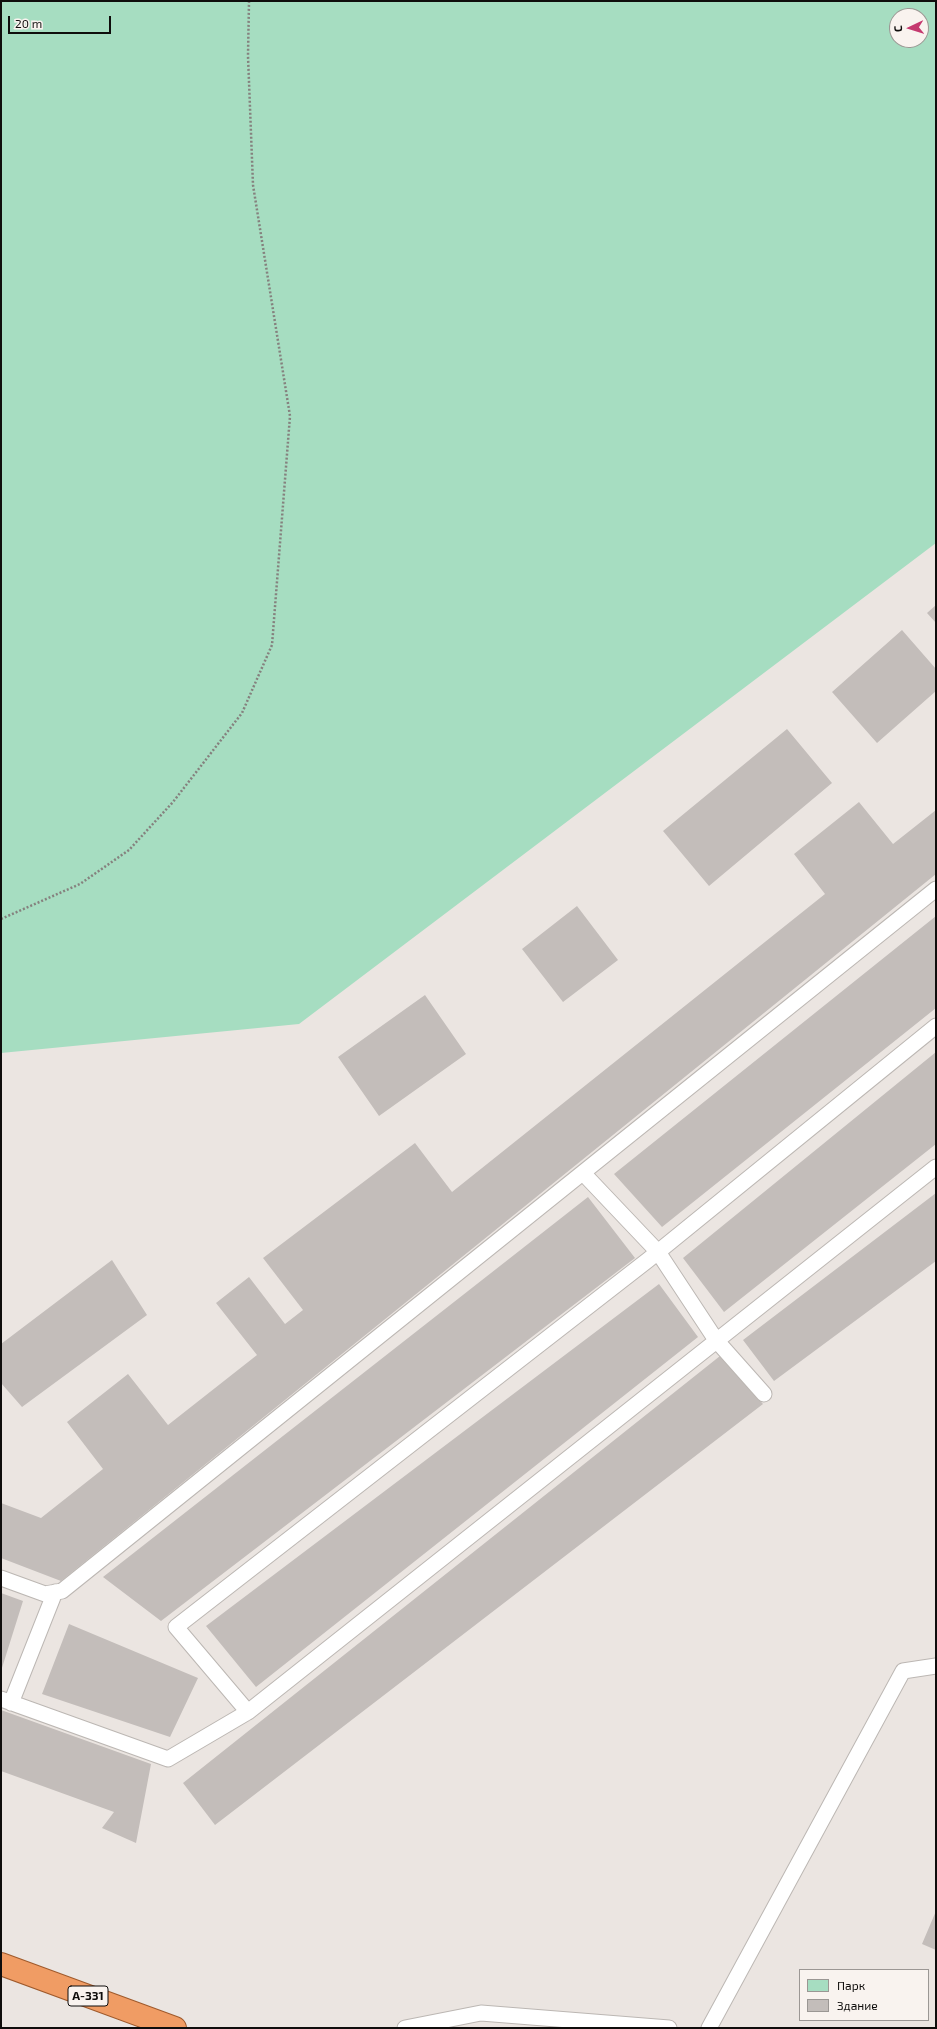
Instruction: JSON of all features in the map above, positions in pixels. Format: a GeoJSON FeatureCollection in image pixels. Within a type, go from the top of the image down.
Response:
{"type":"FeatureCollection","features":[{"type":"Feature","properties":{"kind":"highway","name":"А-331"},"geometry":{"type":"LineString","coordinates":[[1,1964],[175,2028]]}},
{"type":"Feature","properties":{"kind":"lane"},"geometry":{"type":"LineString","coordinates":[[1,1578],[45,1594],[62,1591],[936,889]]}},
{"type":"Feature","properties":{"kind":"lane"},"geometry":{"type":"LineString","coordinates":[[248,1712],[176,1627],[658,1252],[936,1026]]}},
{"type":"Feature","properties":{"kind":"lane"},"geometry":{"type":"LineString","coordinates":[[55,1592],[6,1701],[168,1759],[248,1712],[936,1167]]}},
{"type":"Feature","properties":{"kind":"lane"},"geometry":{"type":"LineString","coordinates":[[583,1173],[658,1252],[716,1340],[764,1394]]}},
{"type":"Feature","properties":{"kind":"lane"},"geometry":{"type":"LineString","coordinates":[[709,2028],[903,1671],[936,1666]]}},
{"type":"Feature","properties":{"kind":"lane"},"geometry":{"type":"LineString","coordinates":[[405,2028],[481,2014],[669,2028]]}},
{"type":"Feature","properties":{"kind":"path"},"geometry":{"type":"LineString","coordinates":[[1,919],[80,884],[129,850],[173,802],[242,713],[272,645],[290,416],[253,185],[248,56],[249,1]]}},
{"type":"Feature","properties":{"kind":"green space"},"geometry":{"type":"Polygon","coordinates":[[[1,1],[936,1],[936,543],[299,1024],[1,1053],[1,1]]]}},
{"type":"Feature","properties":{"kind":"building"},"geometry":{"type":"Polygon","coordinates":[[[936,605],[936,623],[927,613],[936,605]]]}},
{"type":"Feature","properties":{"kind":"building"},"geometry":{"type":"Polygon","coordinates":[[[902,630],[936,669],[936,691],[877,743],[832,692],[902,630]]]}},
{"type":"Feature","properties":{"kind":"building"},"geometry":{"type":"Polygon","coordinates":[[[787,729],[832,783],[709,886],[663,831],[787,729]]]}},
{"type":"Feature","properties":{"kind":"building"},"geometry":{"type":"Polygon","coordinates":[[[859,802],[893,844],[936,810],[936,874],[61,1581],[1,1558],[1,1503],[41,1518],[103,1469],[67,1422],[128,1374],[168,1425],[257,1355],[216,1303],[249,1277],[285,1324],[303,1310],[263,1258],[415,1143],[452,1192],[825,894],[794,854],[859,802]]]}},
{"type":"Feature","properties":{"kind":"building"},"geometry":{"type":"Polygon","coordinates":[[[577,906],[618,960],[563,1002],[522,949],[577,906]]]}},
{"type":"Feature","properties":{"kind":"building"},"geometry":{"type":"Polygon","coordinates":[[[936,916],[936,1008],[662,1227],[614,1174],[936,916]]]}},
{"type":"Feature","properties":{"kind":"building"},"geometry":{"type":"Polygon","coordinates":[[[425,995],[466,1054],[379,1116],[338,1057],[425,995]]]}},
{"type":"Feature","properties":{"kind":"building"},"geometry":{"type":"Polygon","coordinates":[[[936,1052],[936,1144],[724,1312],[683,1258],[936,1052]]]}},
{"type":"Feature","properties":{"kind":"building"},"geometry":{"type":"Polygon","coordinates":[[[936,1193],[936,1261],[774,1381],[743,1340],[936,1193]]]}},
{"type":"Feature","properties":{"kind":"building"},"geometry":{"type":"Polygon","coordinates":[[[588,1197],[635,1258],[161,1621],[103,1577],[588,1197]]]}},
{"type":"Feature","properties":{"kind":"building"},"geometry":{"type":"Polygon","coordinates":[[[112,1260],[147,1315],[22,1407],[1,1383],[1,1344],[112,1260]]]}},
{"type":"Feature","properties":{"kind":"building"},"geometry":{"type":"Polygon","coordinates":[[[659,1284],[698,1337],[256,1687],[206,1626],[659,1284]]]}},
{"type":"Feature","properties":{"kind":"building"},"geometry":{"type":"Polygon","coordinates":[[[720,1356],[763,1404],[215,1825],[183,1783],[720,1356]]]}},
{"type":"Feature","properties":{"kind":"building"},"geometry":{"type":"Polygon","coordinates":[[[1,1593],[23,1601],[1,1671],[1,1593]]]}},
{"type":"Feature","properties":{"kind":"building"},"geometry":{"type":"Polygon","coordinates":[[[69,1624],[198,1678],[170,1737],[42,1694],[69,1624]]]}},
{"type":"Feature","properties":{"kind":"building"},"geometry":{"type":"Polygon","coordinates":[[[1,1710],[151,1764],[136,1843],[102,1828],[114,1812],[1,1771],[1,1710]]]}},
{"type":"Feature","properties":{"kind":"building"},"geometry":{"type":"Polygon","coordinates":[[[936,1911],[936,1950],[922,1944],[936,1911]]]}}]}
